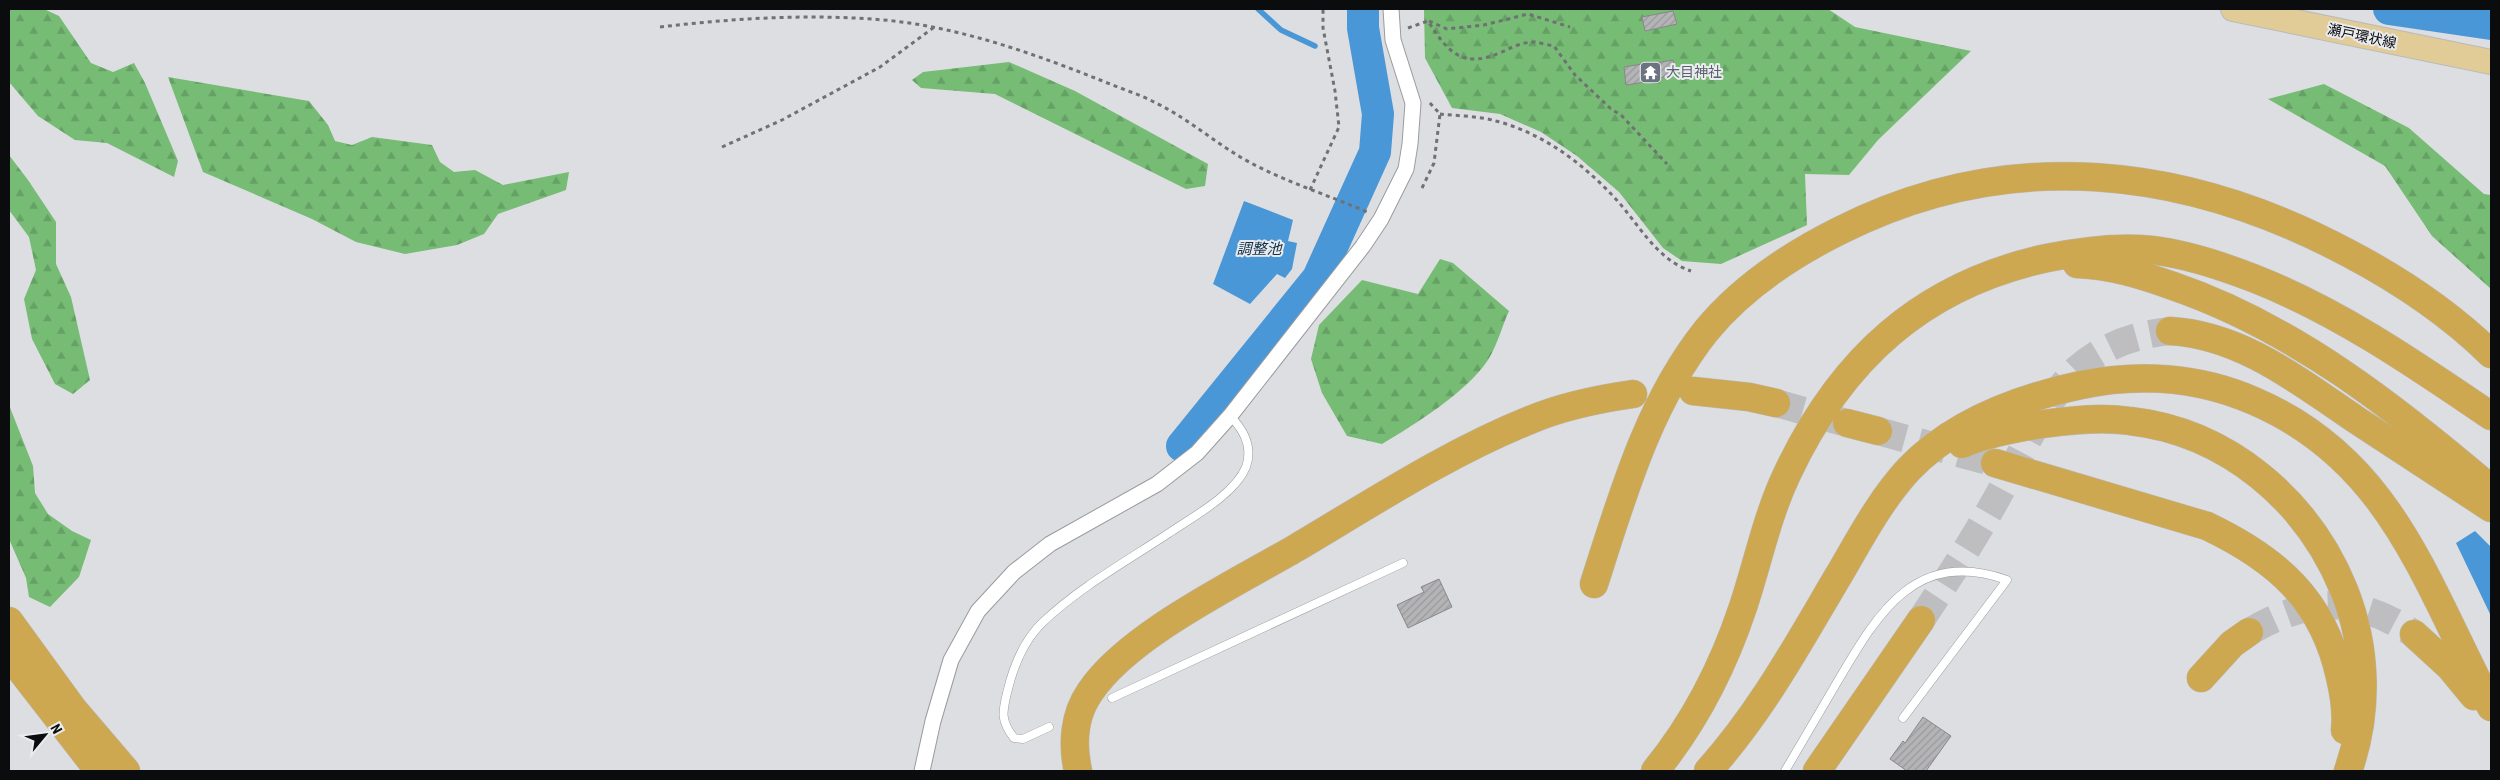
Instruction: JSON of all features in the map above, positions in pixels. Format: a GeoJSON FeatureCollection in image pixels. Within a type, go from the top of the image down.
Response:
{"type":"FeatureCollection","features":[{"type":"Feature","properties":{"kind":"highway"},"geometry":{"type":"LineString","coordinates":[[1594,584],[1637,454],[1671,385],[1706,332],[1747,290],[1794,256],[1858,222],[1926,196],[2005,180],[2081,176],[2120,178],[2226,200],[2296,227],[2374,266],[2436,306],[2491,354]]}},
{"type":"Feature","properties":{"kind":"highway"},"geometry":{"type":"LineString","coordinates":[[1655,771],[1693,718],[1721,666],[1743,607],[1775,502],[1788,472],[1822,412],[1860,362],[1900,324],[1948,292],[2003,270],[2066,254],[2126,249],[2153,250],[2252,277],[2318,308],[2432,376],[2491,416]]}},
{"type":"Feature","properties":{"kind":"highway"},"geometry":{"type":"LineString","coordinates":[[2003,270],[2062,264],[2116,269],[2147,277],[2223,305],[2284,337],[2333,368],[2388,407],[2491,489]]}},
{"type":"Feature","properties":{"kind":"highway"},"geometry":{"type":"LineString","coordinates":[[2170,331],[2210,337],[2252,354],[2310,389],[2491,508]]}},
{"type":"Feature","properties":{"kind":"highway"},"geometry":{"type":"LineString","coordinates":[[1708,771],[1747,725],[1770,692],[1889,493],[1923,456],[1948,438],[1985,417],[2059,390],[2094,383],[2152,378],[2210,386],[2240,395],[2292,419],[2318,437],[2350,464],[2372,489],[2393,518],[2417,558],[2491,707]]}},
{"type":"Feature","properties":{"kind":"highway"},"geometry":{"type":"LineString","coordinates":[[1693,391],[1749,397],[1776,404]]}},
{"type":"Feature","properties":{"kind":"highway"},"geometry":{"type":"LineString","coordinates":[[1078,771],[1074,742],[1081,707],[1090,692],[1116,662],[1162,627],[1417,477],[1497,434],[1567,407],[1633,394]]}},
{"type":"Feature","properties":{"kind":"highway"},"geometry":{"type":"LineString","coordinates":[[1889,493],[1926,462],[1965,442],[2006,431],[2058,422],[2107,419],[2147,424],[2179,432],[2230,455],[2254,470],[2294,506],[2326,551],[2347,598],[2360,648],[2363,677],[2358,732],[2348,771]]}},
{"type":"Feature","properties":{"kind":"highway"},"geometry":{"type":"LineString","coordinates":[[1847,423],[1878,431]]}},
{"type":"Feature","properties":{"kind":"highway"},"geometry":{"type":"LineString","coordinates":[[1995,463],[2207,526],[2245,546],[2288,578],[2311,606],[2326,632],[2337,665],[2344,695],[2346,725],[2340,771]]}},
{"type":"Feature","properties":{"kind":"highway"},"geometry":{"type":"LineString","coordinates":[[1817,771],[1921,620]]}},
{"type":"Feature","properties":{"kind":"highway"},"geometry":{"type":"LineString","coordinates":[[9,621],[73,709],[126,771]]}},
{"type":"Feature","properties":{"kind":"highway"},"geometry":{"type":"LineString","coordinates":[[2201,678],[2232,644],[2248,632]]}},
{"type":"Feature","properties":{"kind":"highway"},"geometry":{"type":"LineString","coordinates":[[2414,634],[2450,667],[2491,720]]}},
{"type":"Feature","properties":{"kind":"highway"},"geometry":{"type":"LineString","coordinates":[[9,655],[99,771]]}},
{"type":"Feature","properties":{"kind":"main road","name":"瀬戸環状線"},"geometry":{"type":"LineString","coordinates":[[2233,9],[2491,62]]}},
{"type":"Feature","properties":{"kind":"street"},"geometry":{"type":"LineString","coordinates":[[922,771],[933,721],[951,660],[978,611],[1014,572],[1050,544],[1157,484],[1197,453],[1230,416],[1363,246],[1381,219],[1406,169],[1413,103],[1393,34],[1391,9]]}},
{"type":"Feature","properties":{"kind":"lane"},"geometry":{"type":"LineString","coordinates":[[1049,727],[1023,739],[1014,738],[1006,728],[1002,715],[1012,670],[1024,646],[1041,624],[1066,601],[1209,506],[1232,487],[1245,468],[1248,457],[1244,434],[1240,426],[1230,416]]}},
{"type":"Feature","properties":{"kind":"lane"},"geometry":{"type":"LineString","coordinates":[[1112,698],[1403,563]]}},
{"type":"Feature","properties":{"kind":"lane"},"geometry":{"type":"LineString","coordinates":[[1785,771],[1862,640],[1888,604],[1918,583],[1950,572],[1988,574],[2007,580],[1903,718]]}},
{"type":"Feature","properties":{"kind":"path"},"geometry":{"type":"LineString","coordinates":[[1310,190],[1339,127],[1335,91],[1323,28],[1323,9]]}},
{"type":"Feature","properties":{"kind":"path"},"geometry":{"type":"LineString","coordinates":[[1393,34],[1428,21],[1447,29],[1484,25],[1528,14],[1570,27]]}},
{"type":"Feature","properties":{"kind":"path"},"geometry":{"type":"LineString","coordinates":[[660,27],[730,18],[825,18],[894,21],[933,28],[1053,61],[1156,102],[1199,127],[1242,158],[1310,190],[1334,197],[1381,219]]}},
{"type":"Feature","properties":{"kind":"path"},"geometry":{"type":"LineString","coordinates":[[1428,21],[1441,42],[1463,58],[1478,61],[1518,45],[1535,42],[1554,46],[1575,75],[1610,108],[1622,116],[1667,164]]}},
{"type":"Feature","properties":{"kind":"path"},"geometry":{"type":"LineString","coordinates":[[722,147],[782,120],[880,67],[933,28]]}},
{"type":"Feature","properties":{"kind":"path"},"geometry":{"type":"LineString","coordinates":[[1413,103],[1430,102],[1440,114],[1496,120],[1538,136],[1574,160],[1613,196],[1658,251],[1678,266],[1691,271]]}},
{"type":"Feature","properties":{"kind":"path"},"geometry":{"type":"LineString","coordinates":[[1422,188],[1434,163],[1440,114]]}},
{"type":"Feature","properties":{"kind":"green space"},"geometry":{"type":"Polygon","coordinates":[[[9,9],[44,9],[59,16],[91,63],[113,72],[134,63],[145,83],[178,161],[174,177],[107,143],[75,140],[38,116],[9,82],[9,9]]]}},
{"type":"Feature","properties":{"kind":"green space"},"geometry":{"type":"Polygon","coordinates":[[[1424,9],[1828,9],[1855,27],[1971,51],[1878,140],[1849,175],[1805,174],[1807,225],[1721,264],[1682,261],[1663,248],[1619,192],[1577,156],[1541,132],[1500,114],[1452,108],[1425,58],[1424,9]]]}},
{"type":"Feature","properties":{"kind":"green space"},"geometry":{"type":"Polygon","coordinates":[[[1009,62],[1075,91],[1208,164],[1205,186],[1186,189],[995,94],[921,88],[912,80],[923,72],[1009,62]]]}},
{"type":"Feature","properties":{"kind":"green space"},"geometry":{"type":"Polygon","coordinates":[[[168,77],[309,101],[328,125],[335,141],[352,145],[372,137],[432,145],[440,162],[454,172],[475,170],[503,185],[569,172],[566,190],[498,214],[484,234],[457,245],[405,254],[356,242],[312,219],[203,172],[168,77]]]}},
{"type":"Feature","properties":{"kind":"green space"},"geometry":{"type":"Polygon","coordinates":[[[2324,84],[2409,128],[2484,194],[2491,195],[2491,289],[2432,236],[2385,166],[2268,99],[2324,84]]]}},
{"type":"Feature","properties":{"kind":"green space"},"geometry":{"type":"Polygon","coordinates":[[[9,155],[56,222],[56,264],[71,297],[90,380],[73,394],[55,384],[32,339],[24,299],[36,270],[29,237],[9,210],[9,155]]]}},
{"type":"Feature","properties":{"kind":"green space"},"geometry":{"type":"Polygon","coordinates":[[[1440,259],[1453,263],[1509,311],[1488,360],[1479,372],[1454,396],[1424,418],[1382,444],[1347,436],[1322,393],[1311,359],[1319,325],[1362,280],[1418,294],[1440,259]]]}},
{"type":"Feature","properties":{"kind":"green space"},"geometry":{"type":"Polygon","coordinates":[[[9,405],[33,466],[35,493],[48,514],[72,531],[91,540],[79,577],[50,607],[29,597],[26,578],[9,539],[9,405]]]}},
{"type":"Feature","properties":{"kind":"water","name":"調整池"},"geometry":{"type":"Polygon","coordinates":[[[1244,201],[1293,220],[1288,241],[1297,243],[1292,269],[1285,278],[1277,274],[1250,304],[1213,284],[1244,201]]]}},
{"type":"Feature","properties":{"kind":"water"},"geometry":{"type":"Polygon","coordinates":[[[2475,531],[2491,547],[2491,616],[2456,543],[2475,531]]]}},
{"type":"Feature","properties":{"kind":"building"},"geometry":{"type":"Polygon","coordinates":[[[1673,11],[1677,24],[1645,31],[1642,17],[1673,11]]]}},
{"type":"Feature","properties":{"kind":"building","name":"大目神社"},"geometry":{"type":"Polygon","coordinates":[[[1673,60],[1676,75],[1658,78],[1658,76],[1651,76],[1651,81],[1626,85],[1624,67],[1648,63],[1650,69],[1657,68],[1656,63],[1673,60]]]}},
{"type":"Feature","properties":{"kind":"building"},"geometry":{"type":"Polygon","coordinates":[[[1439,579],[1452,607],[1408,628],[1397,605],[1424,592],[1421,587],[1439,579]]]}},
{"type":"Feature","properties":{"kind":"building"},"geometry":{"type":"Polygon","coordinates":[[[1923,717],[1951,736],[1926,771],[1907,771],[1890,759],[1903,741],[1905,743],[1923,717]]]}},
{"type":"Feature","properties":{"kind":"waterway"},"geometry":{"type":"LineString","coordinates":[[1258,9],[1281,30],[1315,46]]}},
{"type":"Feature","properties":{"kind":"waterway"},"geometry":{"type":"LineString","coordinates":[[1182,446],[1318,278],[1375,152],[1378,114],[1363,28],[1363,9]]}},
{"type":"Feature","properties":{"kind":"waterway"},"geometry":{"type":"LineString","coordinates":[[2389,9],[2491,24]]}},
{"type":"Feature","properties":{"kind":"tunnel"},"geometry":{"type":"LineString","coordinates":[[1921,620],[1980,528],[2043,413],[2065,382],[2086,362],[2108,348],[2144,335],[2170,331]]}},
{"type":"Feature","properties":{"kind":"tunnel"},"geometry":{"type":"LineString","coordinates":[[1776,403],[1843,422]]}},
{"type":"Feature","properties":{"kind":"tunnel"},"geometry":{"type":"LineString","coordinates":[[1878,431],[1995,463]]}},
{"type":"Feature","properties":{"kind":"tunnel"},"geometry":{"type":"LineString","coordinates":[[2249,632],[2271,620],[2292,612],[2332,605],[2372,612],[2393,621],[2414,634]]}},
{"type":"Feature","properties":{"kind":"place","name":"大目神社"},"geometry":{"type":"Point","coordinates":[1650,72]}}]}
